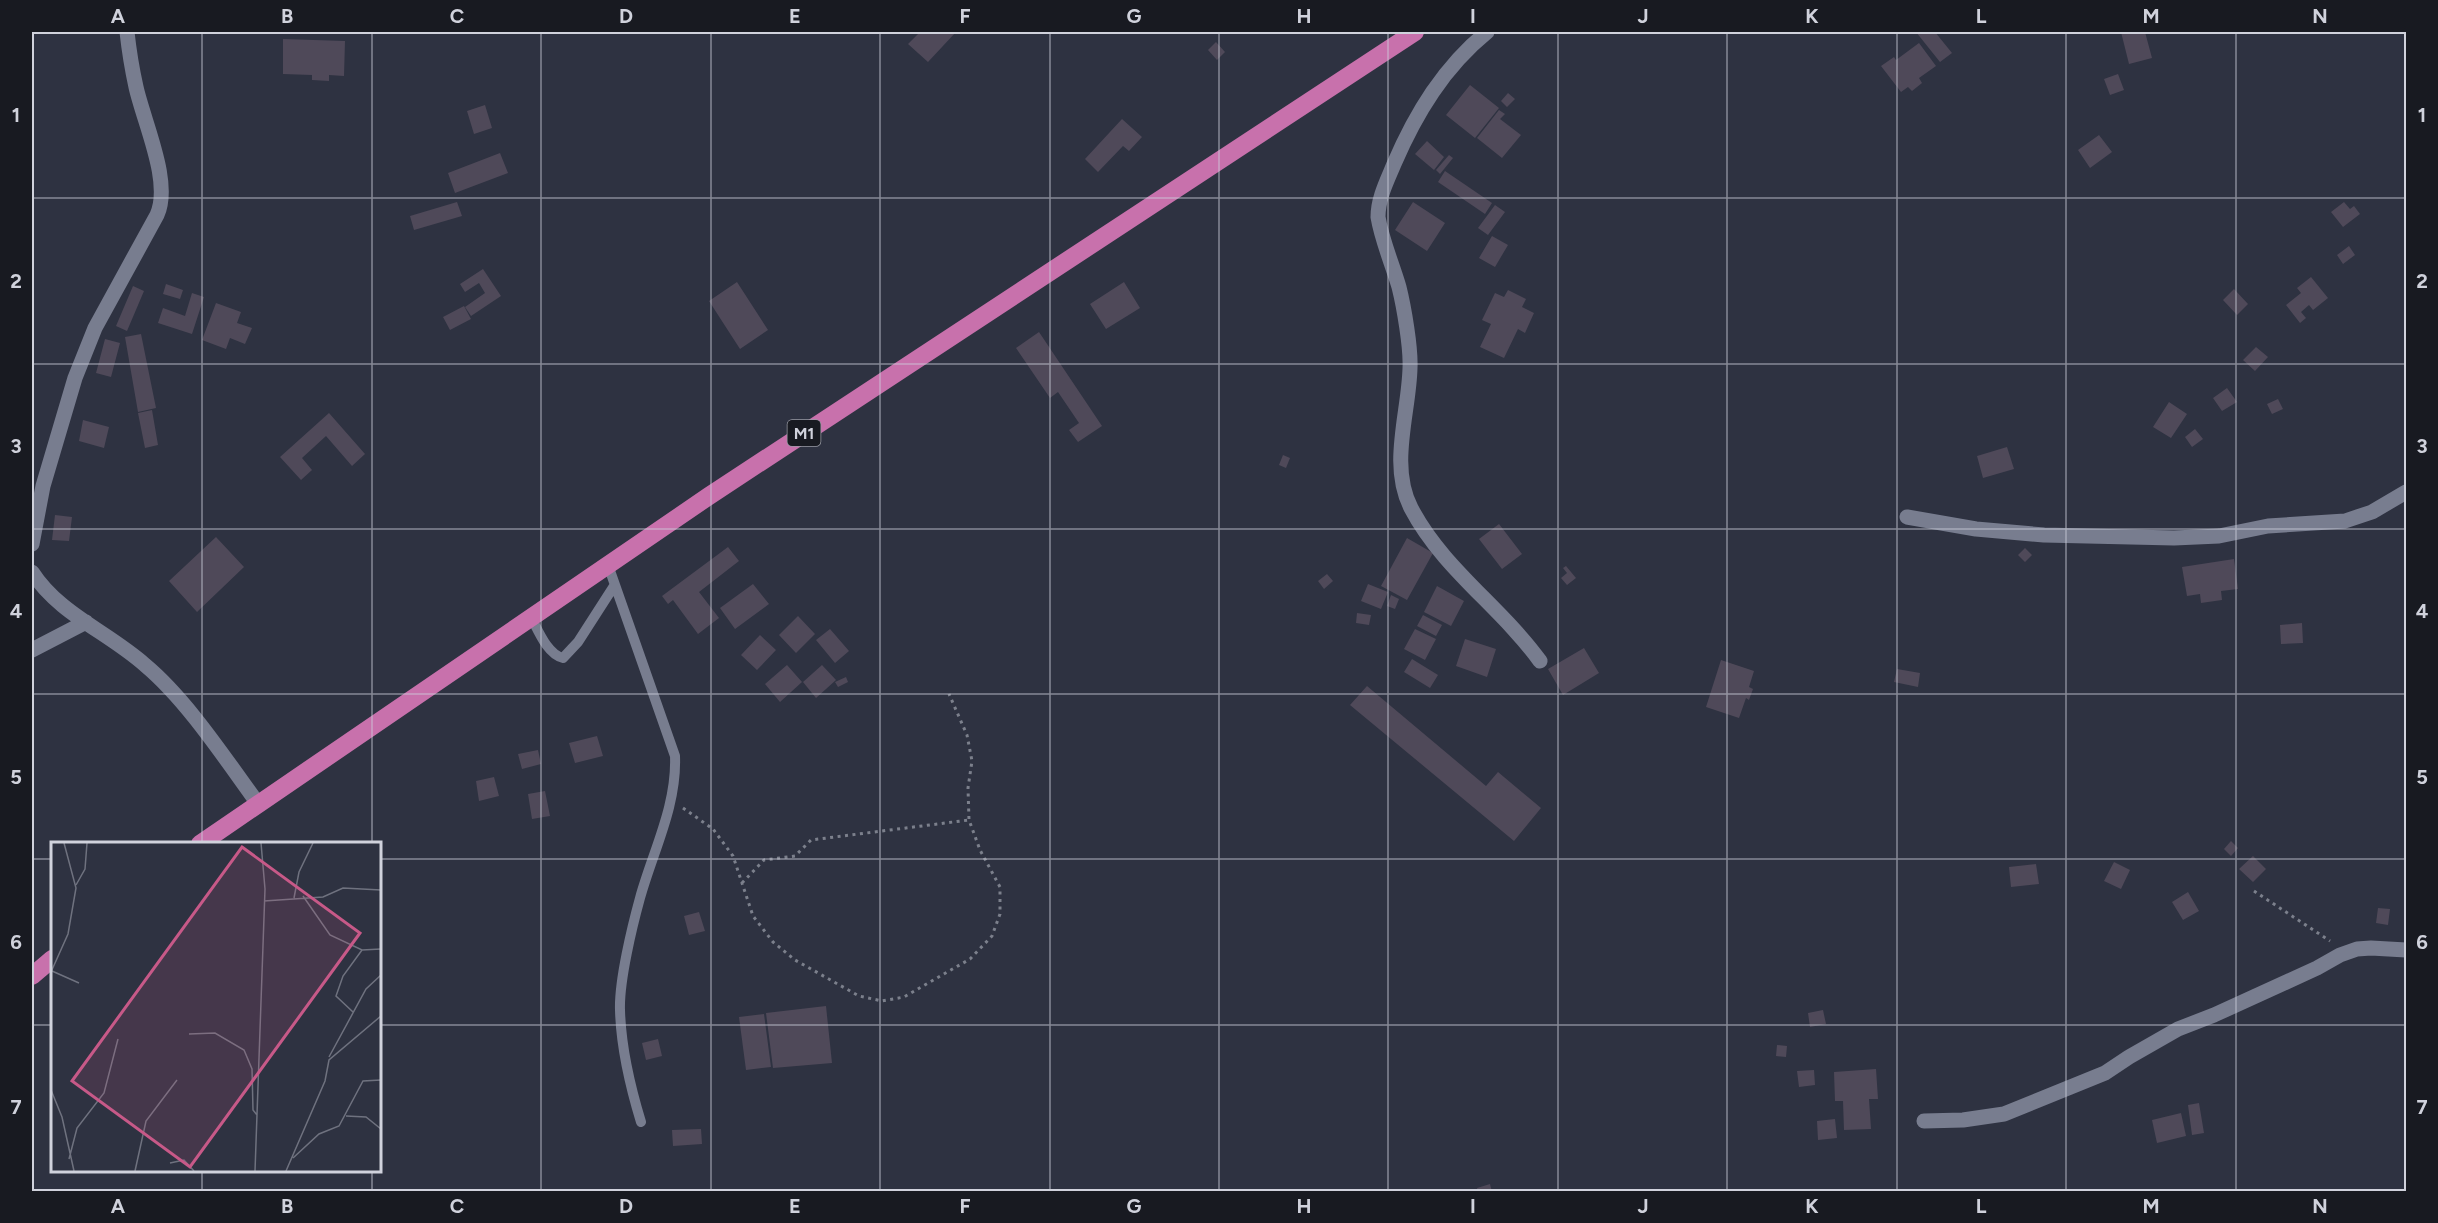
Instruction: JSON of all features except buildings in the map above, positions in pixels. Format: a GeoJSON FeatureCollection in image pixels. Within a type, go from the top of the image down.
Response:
{"type":"FeatureCollection","features":[{"type":"Feature","properties":{"kind":"highway","name":"M1"},"geometry":{"type":"LineString","coordinates":[[202,842],[709,496],[1415,32]]}},
{"type":"Feature","properties":{"kind":"highway"},"geometry":{"type":"LineString","coordinates":[[32,976],[51,960]]}},
{"type":"Feature","properties":{"kind":"street"},"geometry":{"type":"LineString","coordinates":[[32,544],[43,486],[75,378],[96,328],[163,200],[160,174],[136,87],[127,32]]}},
{"type":"Feature","properties":{"kind":"street"},"geometry":{"type":"LineString","coordinates":[[1487,32],[1458,58],[1427,98],[1409,130],[1390,174],[1378,207],[1378,217],[1400,289],[1410,367],[1401,464],[1403,489],[1412,510],[1448,563],[1526,641],[1540,661]]}},
{"type":"Feature","properties":{"kind":"street"},"geometry":{"type":"LineString","coordinates":[[1907,517],[1976,530],[2044,535],[2174,538],[2219,536],[2268,526],[2345,521],[2372,512],[2406,492]]}},
{"type":"Feature","properties":{"kind":"street"},"geometry":{"type":"LineString","coordinates":[[32,571],[60,605],[145,664],[164,682],[259,805]]}},
{"type":"Feature","properties":{"kind":"street"},"geometry":{"type":"LineString","coordinates":[[32,650],[86,622]]}},
{"type":"Feature","properties":{"kind":"street"},"geometry":{"type":"LineString","coordinates":[[1924,1120],[1963,1120],[2004,1114],[2105,1073],[2178,1029],[2317,968],[2340,955],[2357,949],[2406,950]]}},
{"type":"Feature","properties":{"kind":"lane"},"geometry":{"type":"LineString","coordinates":[[608,565],[675,756],[676,775],[672,800],[640,898],[626,960],[620,1009],[629,1083],[641,1122]]}},
{"type":"Feature","properties":{"kind":"lane"},"geometry":{"type":"LineString","coordinates":[[531,617],[547,646],[557,656],[563,658],[578,642],[614,586]]}},
{"type":"Feature","properties":{"kind":"path"},"geometry":{"type":"LineString","coordinates":[[672,800],[713,829],[733,856],[753,916],[773,942],[795,960],[859,996],[882,1001],[904,997],[970,959],[992,936],[1000,914],[1000,886],[980,850],[969,820],[968,788],[972,761],[967,735],[949,694]]}},
{"type":"Feature","properties":{"kind":"path"},"geometry":{"type":"LineString","coordinates":[[742,884],[764,860],[795,856],[811,840],[969,820]]}},
{"type":"Feature","properties":{"kind":"path"},"geometry":{"type":"LineString","coordinates":[[2254,891],[2339,947],[2357,949]]}}]}
